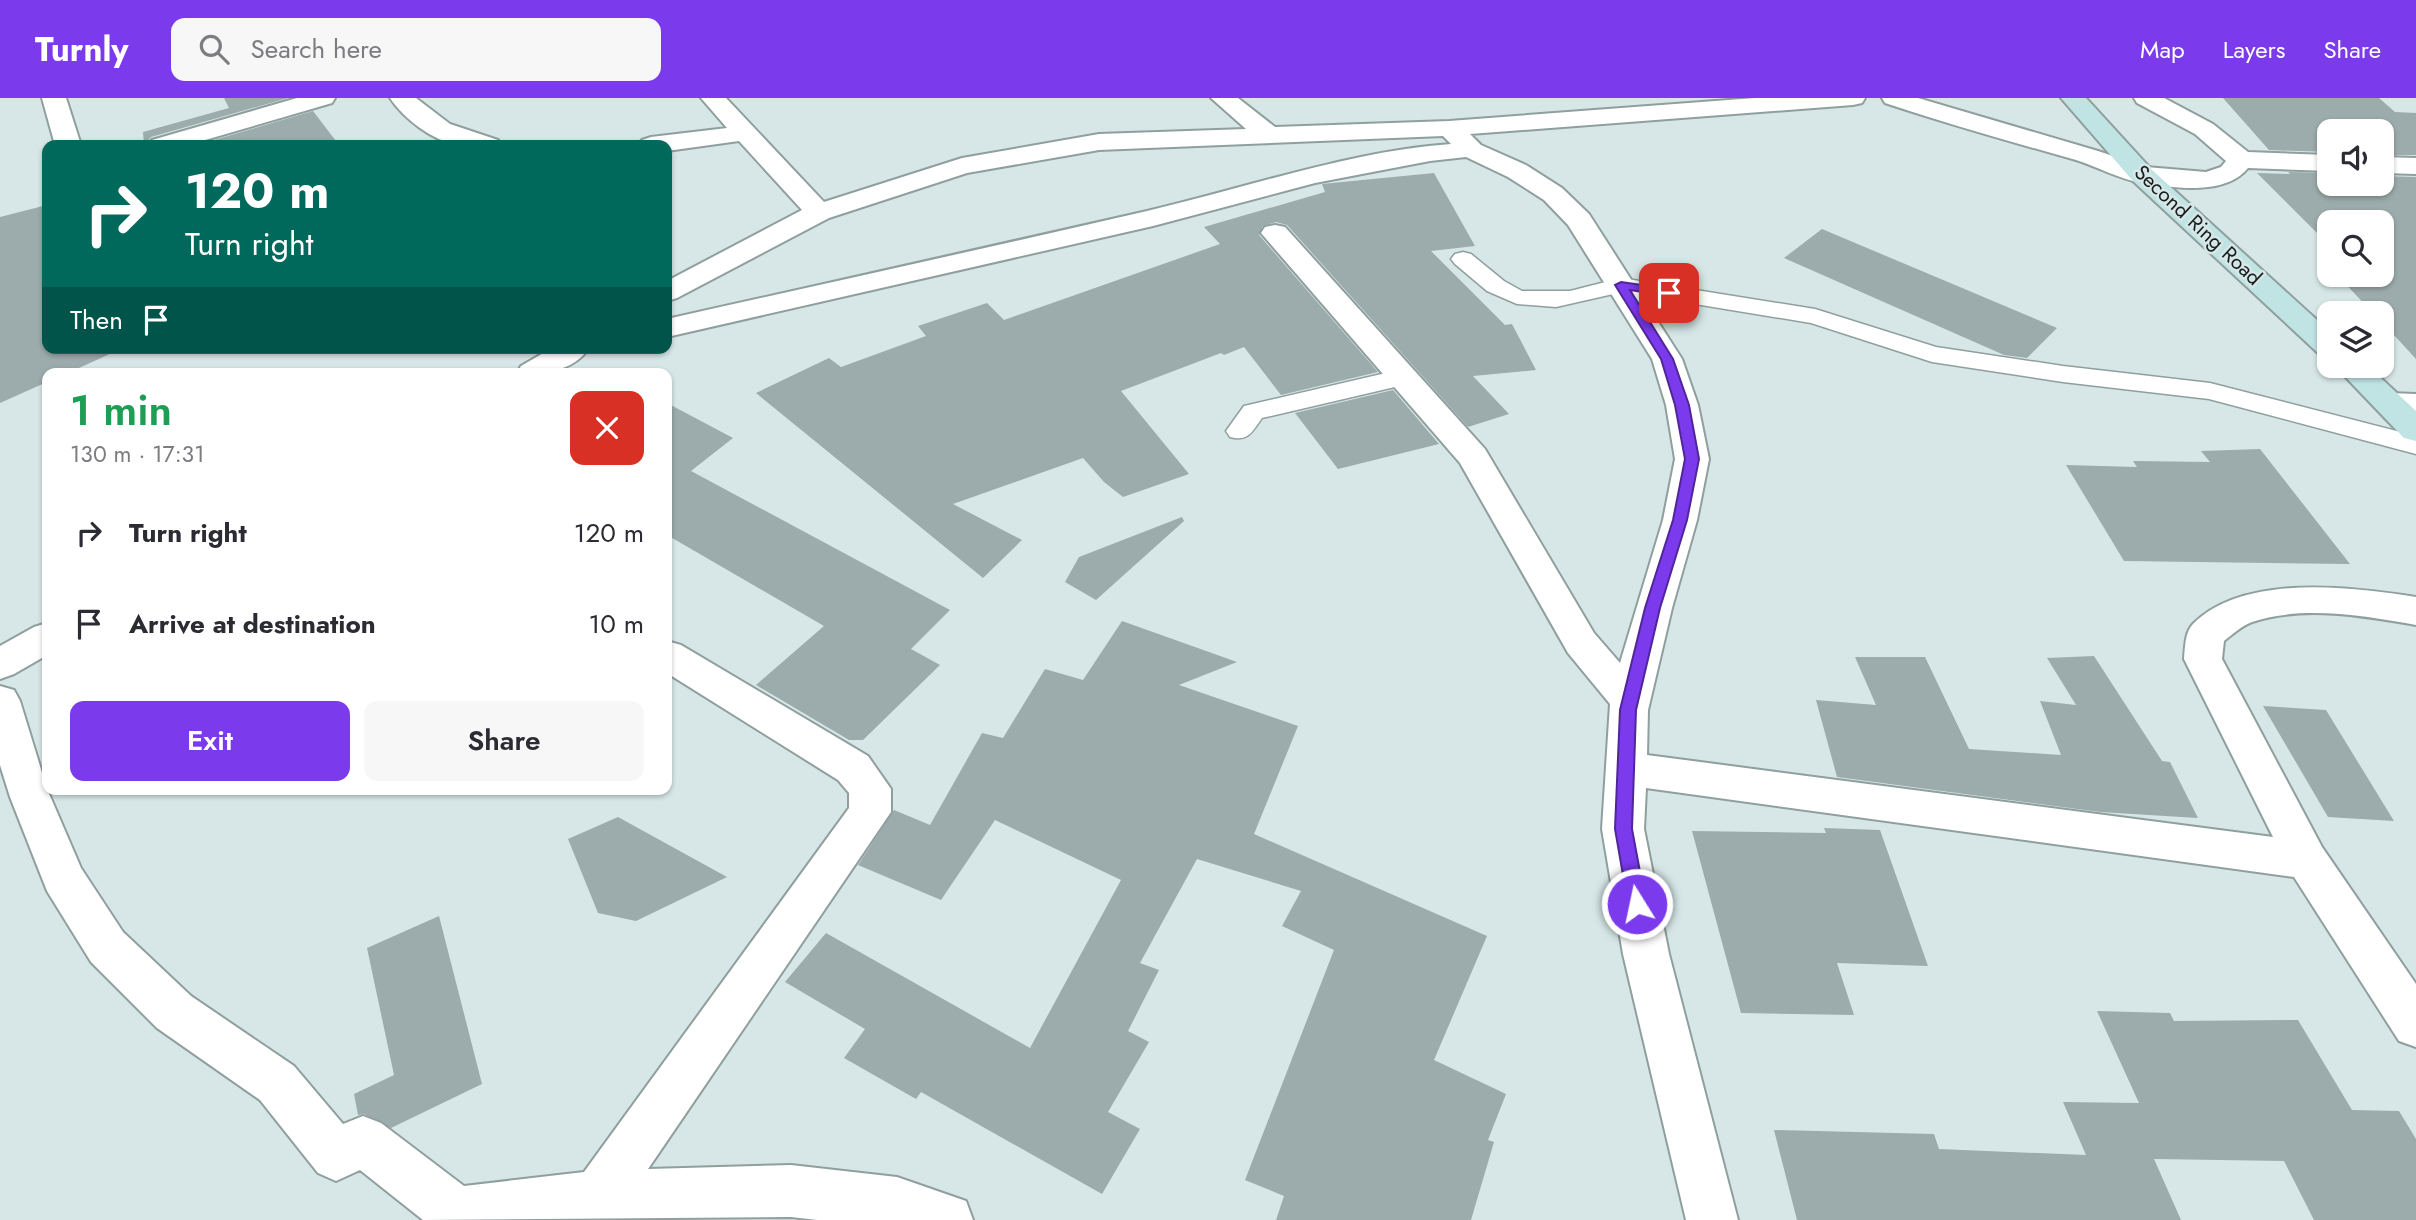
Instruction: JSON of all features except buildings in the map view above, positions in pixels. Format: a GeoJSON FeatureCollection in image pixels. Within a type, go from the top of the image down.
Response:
{"type":"FeatureCollection","features":[{"type":"Feature","properties":{"kind":"street"},"geometry":{"type":"LineString","coordinates":[[54,98],[67,140]]}},
{"type":"Feature","properties":{"kind":"street"},"geometry":{"type":"LineString","coordinates":[[178,140],[323,98]]}},
{"type":"Feature","properties":{"kind":"street"},"geometry":{"type":"LineString","coordinates":[[402,98],[427,121],[449,135],[469,140]]}},
{"type":"Feature","properties":{"kind":"street"},"geometry":{"type":"LineString","coordinates":[[713,98],[819,212]]}},
{"type":"Feature","properties":{"kind":"street"},"geometry":{"type":"LineString","coordinates":[[1223,98],[1269,136]]}},
{"type":"Feature","properties":{"kind":"street"},"geometry":{"type":"LineString","coordinates":[[672,289],[819,212],[962,166],[1099,142],[1269,136],[1461,139],[1735,102],[1853,98]]}},
{"type":"Feature","properties":{"kind":"street"},"geometry":{"type":"LineString","coordinates":[[1894,98],[2088,156],[2142,175],[2208,180],[2230,173],[2241,160]]}},
{"type":"Feature","properties":{"kind":"street","name":"Second Ring Road"},"geometry":{"type":"LineString","coordinates":[[2073,98],[2142,175],[2317,336]]}},
{"type":"Feature","properties":{"kind":"street"},"geometry":{"type":"LineString","coordinates":[[2147,98],[2204,129],[2241,160],[2317,163]]}},
{"type":"Feature","properties":{"kind":"street"},"geometry":{"type":"LineString","coordinates":[[672,142],[745,133]]}},
{"type":"Feature","properties":{"kind":"street"},"geometry":{"type":"LineString","coordinates":[[1461,139],[1553,194],[1579,220],[1667,359],[1682,405],[1692,459],[1680,520],[1653,608],[1630,701],[1623,829],[1646,954],[1712,1220]]}},
{"type":"Feature","properties":{"kind":"street"},"geometry":{"type":"LineString","coordinates":[[672,327],[1153,218],[1313,176],[1430,153],[1461,139]]}},
{"type":"Feature","properties":{"kind":"street"},"geometry":{"type":"LineString","coordinates":[[2394,165],[2416,166]]}},
{"type":"Feature","properties":{"kind":"street"},"geometry":{"type":"LineString","coordinates":[[1275,233],[1473,457],[1581,643],[1630,701]]}},
{"type":"Feature","properties":{"kind":"street"},"geometry":{"type":"LineString","coordinates":[[540,368],[564,354]]}},
{"type":"Feature","properties":{"kind":"street"},"geometry":{"type":"LineString","coordinates":[[2367,378],[2403,403],[2416,431]]}},
{"type":"Feature","properties":{"kind":"street"},"geometry":{"type":"LineString","coordinates":[[2416,611],[2379,605],[2286,603],[2241,611],[2206,634],[2203,659],[2307,860],[2416,1026]]}},
{"type":"Feature","properties":{"kind":"street"},"geometry":{"type":"LineString","coordinates":[[0,664],[42,640]]}},
{"type":"Feature","properties":{"kind":"street"},"geometry":{"type":"LineString","coordinates":[[589,1208],[870,812],[870,789],[853,768],[672,658]]}},
{"type":"Feature","properties":{"kind":"street"},"geometry":{"type":"LineString","coordinates":[[0,701],[31,797],[63,878],[107,947],[174,1012],[277,1083],[336,1155],[363,1141],[457,1213],[589,1208],[791,1191],[897,1203],[947,1220]]}},
{"type":"Feature","properties":{"kind":"street"},"geometry":{"type":"LineString","coordinates":[[1626,769],[2307,860]]}},
{"type":"Feature","properties":{"kind":"lane"},"geometry":{"type":"LineString","coordinates":[[1463,259],[1516,296],[1547,298],[1594,294],[1621,285],[1815,316],[1933,354],[2063,374],[2210,390],[2416,445]]}},
{"type":"Feature","properties":{"kind":"lane"},"geometry":{"type":"LineString","coordinates":[[1240,431],[1253,412],[1403,377]]}},
{"type":"Feature","properties":{"kind":"route"},"geometry":{"type":"LineString","coordinates":[[1637,904],[1623,829],[1628,710],[1653,608],[1680,520],[1692,459],[1682,405],[1667,359],[1621,285],[1669,293]]}}]}
